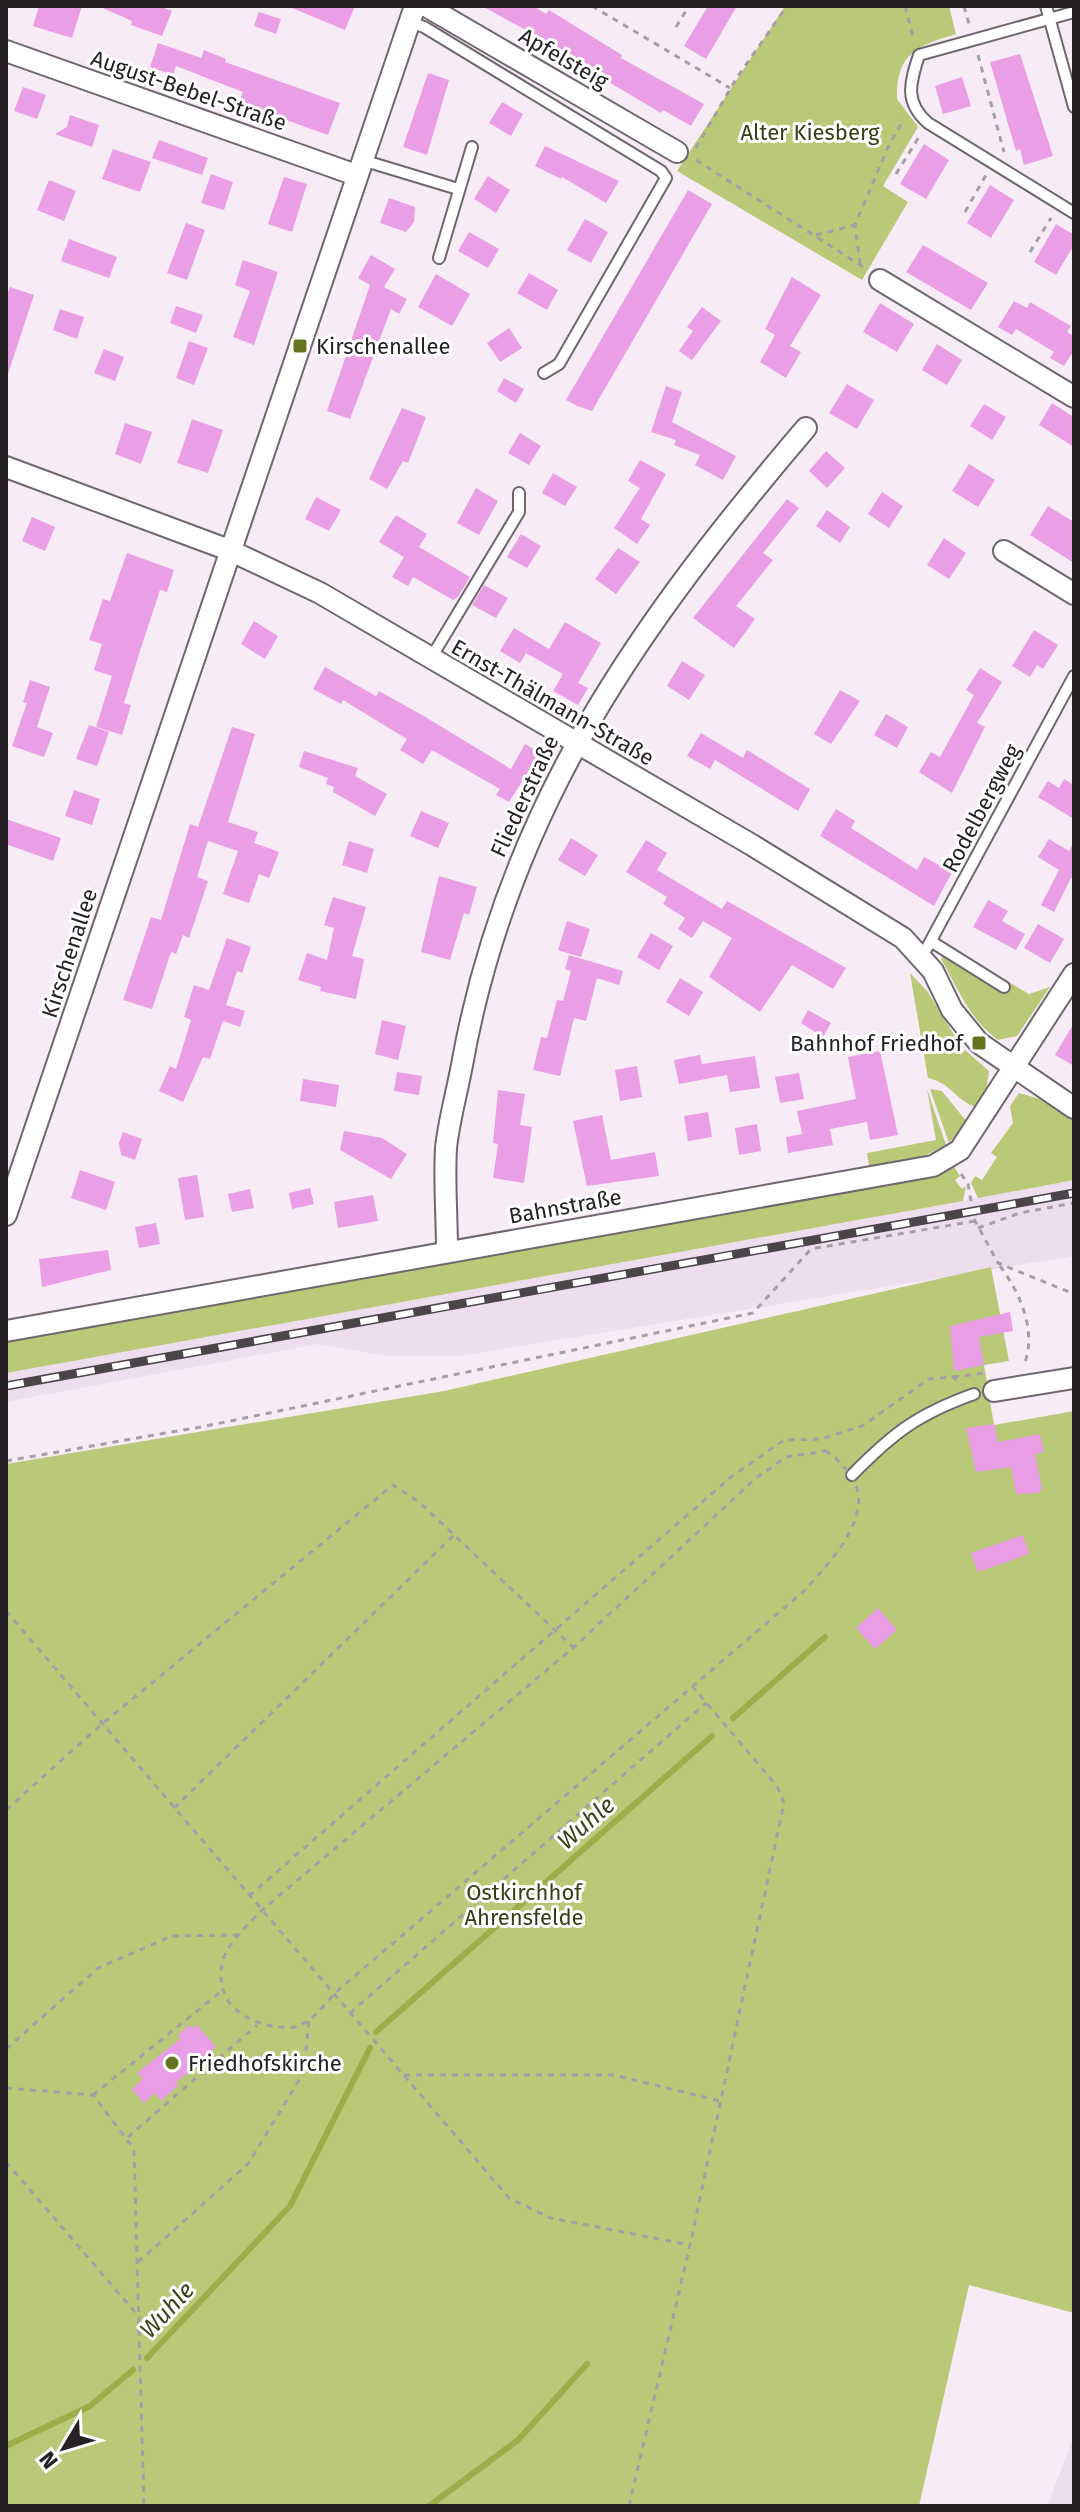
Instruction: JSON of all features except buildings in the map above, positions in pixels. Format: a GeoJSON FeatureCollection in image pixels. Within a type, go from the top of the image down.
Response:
{"type":"FeatureCollection","features":[{"type":"Feature","properties":{"kind":"street","name":"Apfelsteig"},"geometry":{"type":"LineString","coordinates":[[426,6],[677,152]]}},
{"type":"Feature","properties":{"kind":"street","name":"Kirschenallee"},"geometry":{"type":"LineString","coordinates":[[6,1215],[412,14]]}},
{"type":"Feature","properties":{"kind":"street","name":"August-Bebel-Straße"},"geometry":{"type":"LineString","coordinates":[[6,51],[359,168]]}},
{"type":"Feature","properties":{"kind":"street"},"geometry":{"type":"LineString","coordinates":[[880,280],[1074,397]]}},
{"type":"Feature","properties":{"kind":"street","name":"Fliederstraße"},"geometry":{"type":"LineString","coordinates":[[447,1251],[446,1148],[488,947],[535,823],[576,743],[700,555],[806,428]]}},
{"type":"Feature","properties":{"kind":"street","name":"Ernst-Thälmann-Straße"},"geometry":{"type":"LineString","coordinates":[[6,467],[229,550],[320,593],[927,949],[963,1026],[979,1043],[1014,1067]]}},
{"type":"Feature","properties":{"kind":"street"},"geometry":{"type":"LineString","coordinates":[[1004,551],[1074,594]]}},
{"type":"Feature","properties":{"kind":"street","name":"Bahnstraße"},"geometry":{"type":"LineString","coordinates":[[6,1331],[933,1166],[960,1150],[1073,976]]}},
{"type":"Feature","properties":{"kind":"street"},"geometry":{"type":"LineString","coordinates":[[1014,1067],[1074,1108]]}},
{"type":"Feature","properties":{"kind":"street"},"geometry":{"type":"LineString","coordinates":[[984,1392],[1074,1378]]}},
{"type":"Feature","properties":{"kind":"lane"},"geometry":{"type":"LineString","coordinates":[[1046,6],[1074,107]]}},
{"type":"Feature","properties":{"kind":"lane"},"geometry":{"type":"LineString","coordinates":[[1074,12],[919,55],[910,84],[912,106],[928,123],[1074,213]]}},
{"type":"Feature","properties":{"kind":"lane","name":"Kirschenallee"},"geometry":{"type":"LineString","coordinates":[[412,14],[661,171],[666,178],[559,364],[544,373]]}},
{"type":"Feature","properties":{"kind":"lane"},"geometry":{"type":"LineString","coordinates":[[439,258],[472,147]]}},
{"type":"Feature","properties":{"kind":"lane"},"geometry":{"type":"LineString","coordinates":[[359,168],[458,189]]}},
{"type":"Feature","properties":{"kind":"lane"},"geometry":{"type":"LineString","coordinates":[[431,658],[519,512],[519,493]]}},
{"type":"Feature","properties":{"kind":"lane","name":"Rodelbergweg"},"geometry":{"type":"LineString","coordinates":[[927,949],[1074,676]]}},
{"type":"Feature","properties":{"kind":"lane"},"geometry":{"type":"LineString","coordinates":[[927,949],[1004,987]]}},
{"type":"Feature","properties":{"kind":"lane"},"geometry":{"type":"LineString","coordinates":[[852,1475],[893,1434],[936,1408],[984,1392]]}},
{"type":"Feature","properties":{"kind":"path"},"geometry":{"type":"LineString","coordinates":[[592,6],[730,88]]}},
{"type":"Feature","properties":{"kind":"path"},"geometry":{"type":"LineString","coordinates":[[676,27],[689,6]]}},
{"type":"Feature","properties":{"kind":"path"},"geometry":{"type":"LineString","coordinates":[[787,6],[730,88],[690,157],[860,264],[880,280]]}},
{"type":"Feature","properties":{"kind":"path"},"geometry":{"type":"LineString","coordinates":[[905,6],[919,55]]}},
{"type":"Feature","properties":{"kind":"path"},"geometry":{"type":"LineString","coordinates":[[964,6],[1010,175]]}},
{"type":"Feature","properties":{"kind":"path"},"geometry":{"type":"LineString","coordinates":[[860,264],[855,225],[888,147],[912,106]]}},
{"type":"Feature","properties":{"kind":"path"},"geometry":{"type":"LineString","coordinates":[[896,174],[928,123]]}},
{"type":"Feature","properties":{"kind":"path"},"geometry":{"type":"LineString","coordinates":[[965,212],[991,164]]}},
{"type":"Feature","properties":{"kind":"path"},"geometry":{"type":"LineString","coordinates":[[1030,252],[1058,204]]}},
{"type":"Feature","properties":{"kind":"path"},"geometry":{"type":"LineString","coordinates":[[814,235],[855,225]]}},
{"type":"Feature","properties":{"kind":"path"},"geometry":{"type":"LineString","coordinates":[[968,1183],[978,1228],[1019,1291],[1027,1320],[1026,1365]]}},
{"type":"Feature","properties":{"kind":"path"},"geometry":{"type":"LineString","coordinates":[[978,1228],[1020,1213],[1074,1203]]}},
{"type":"Feature","properties":{"kind":"path"},"geometry":{"type":"LineString","coordinates":[[6,1461],[206,1426],[753,1313],[811,1249],[975,1221]]}},
{"type":"Feature","properties":{"kind":"path"},"geometry":{"type":"LineString","coordinates":[[998,1263],[1074,1294]]}},
{"type":"Feature","properties":{"kind":"path"},"geometry":{"type":"LineString","coordinates":[[249,1897],[731,1477],[784,1440],[821,1439],[862,1426],[929,1379],[970,1376]]}},
{"type":"Feature","properties":{"kind":"path"},"geometry":{"type":"LineString","coordinates":[[953,1377],[984,1392]]}},
{"type":"Feature","properties":{"kind":"path"},"geometry":{"type":"LineString","coordinates":[[825,1451],[852,1475],[859,1492],[855,1524],[829,1563],[804,1591],[335,1993],[309,2020],[296,2028],[257,2025],[235,2010],[223,1990],[222,1963],[238,1935],[262,1910],[573,1648],[756,1478],[786,1457],[825,1451]]}},
{"type":"Feature","properties":{"kind":"path"},"geometry":{"type":"LineString","coordinates":[[6,1810],[102,1724],[393,1485],[419,1502],[573,1648]]}},
{"type":"Feature","properties":{"kind":"path"},"geometry":{"type":"LineString","coordinates":[[174,1808],[454,1535]]}},
{"type":"Feature","properties":{"kind":"path"},"geometry":{"type":"LineString","coordinates":[[6,1611],[509,2198],[551,2218],[690,2245]]}},
{"type":"Feature","properties":{"kind":"path"},"geometry":{"type":"LineString","coordinates":[[629,2506],[690,2245],[784,1803],[777,1786],[692,1686]]}},
{"type":"Feature","properties":{"kind":"path"},"geometry":{"type":"LineString","coordinates":[[350,2013],[707,1702]]}},
{"type":"Feature","properties":{"kind":"path"},"geometry":{"type":"LineString","coordinates":[[6,2049],[98,1968],[172,1936],[238,1935]]}},
{"type":"Feature","properties":{"kind":"path"},"geometry":{"type":"LineString","coordinates":[[6,2088],[93,2095],[223,1990]]}},
{"type":"Feature","properties":{"kind":"path"},"geometry":{"type":"LineString","coordinates":[[138,2262],[248,2164],[304,2072],[309,2020]]}},
{"type":"Feature","properties":{"kind":"path"},"geometry":{"type":"LineString","coordinates":[[128,2137],[257,2025]]}},
{"type":"Feature","properties":{"kind":"path"},"geometry":{"type":"LineString","coordinates":[[404,2075],[613,2075],[720,2101]]}},
{"type":"Feature","properties":{"kind":"path"},"geometry":{"type":"LineString","coordinates":[[93,2095],[128,2137],[134,2149],[144,2506]]}},
{"type":"Feature","properties":{"kind":"path"},"geometry":{"type":"LineString","coordinates":[[6,2162],[140,2318]]}},
{"type":"Feature","properties":{"kind":"shaded area"},"geometry":{"type":"Polygon","coordinates":[[[1074,1180],[1074,1256],[461,1356],[388,1356],[318,1344],[6,1402],[6,1372],[1074,1180]]]}},
{"type":"Feature","properties":{"kind":"shaded area"},"geometry":{"type":"Polygon","coordinates":[[[1074,2436],[1074,2506],[1047,2506],[1074,2436]]]}},
{"type":"Feature","properties":{"kind":"green space","name":"Alter Kiesberg"},"geometry":{"type":"Polygon","coordinates":[[[785,6],[949,6],[956,34],[920,48],[905,61],[900,71],[897,99],[918,127],[883,186],[908,202],[862,280],[677,171],[785,6]]]}},
{"type":"Feature","properties":{"kind":"green space"},"geometry":{"type":"Polygon","coordinates":[[[943,956],[1005,993],[1009,986],[1004,979],[1029,994],[1050,987],[1017,1036],[998,1040],[972,1013],[941,959],[943,956]]]}},
{"type":"Feature","properties":{"kind":"green space"},"geometry":{"type":"Polygon","coordinates":[[[910,973],[927,991],[959,1043],[956,1046],[989,1071],[986,1092],[976,1107],[942,1083],[928,1078],[910,973]]]}},
{"type":"Feature","properties":{"kind":"green space"},"geometry":{"type":"Polygon","coordinates":[[[927,1089],[946,1145],[924,1156],[869,1166],[867,1153],[936,1140],[927,1089]]]}},
{"type":"Feature","properties":{"kind":"green space"},"geometry":{"type":"Polygon","coordinates":[[[930,1089],[942,1091],[967,1122],[949,1143],[930,1089]]]}},
{"type":"Feature","properties":{"kind":"green space"},"geometry":{"type":"Polygon","coordinates":[[[1019,1093],[1040,1099],[1074,1120],[1074,1180],[978,1198],[971,1183],[975,1176],[982,1180],[997,1157],[991,1153],[1013,1123],[1010,1106],[1019,1093]]]}},
{"type":"Feature","properties":{"kind":"green space"},"geometry":{"type":"Polygon","coordinates":[[[954,1167],[960,1176],[955,1180],[962,1189],[966,1186],[963,1201],[6,1373],[6,1339],[954,1167]]]}},
{"type":"Feature","properties":{"kind":"green space","name":"Ostkirchhof Ahrensfelde"},"geometry":{"type":"Polygon","coordinates":[[[991,1267],[1009,1361],[984,1365],[994,1425],[1074,1411],[1074,2313],[969,2285],[919,2506],[6,2506],[6,1464],[444,1391],[991,1267]]]}},
{"type":"Feature","properties":{"kind":"waterway","name":"Wuhle"},"geometry":{"type":"LineString","coordinates":[[733,1718],[825,1637]]}},
{"type":"Feature","properties":{"kind":"waterway","name":"Wuhle"},"geometry":{"type":"LineString","coordinates":[[376,2032],[712,1736]]}},
{"type":"Feature","properties":{"kind":"waterway","name":"Wuhle"},"geometry":{"type":"LineString","coordinates":[[147,2358],[290,2206],[370,2048]]}},
{"type":"Feature","properties":{"kind":"waterway"},"geometry":{"type":"LineString","coordinates":[[429,2506],[518,2440],[587,2364]]}},
{"type":"Feature","properties":{"kind":"waterway","name":"Wuhle"},"geometry":{"type":"LineString","coordinates":[[6,2446],[90,2406],[133,2370]]}},
{"type":"Feature","properties":{"kind":"railway"},"geometry":{"type":"LineString","coordinates":[[6,1386],[1074,1193]]}},
{"type":"Feature","properties":{"kind":"place","name":"Kirschenallee"},"geometry":{"type":"Point","coordinates":[300,346]}},
{"type":"Feature","properties":{"kind":"place","name":"Bahnhof Friedhof"},"geometry":{"type":"Point","coordinates":[979,1043]}},
{"type":"Feature","properties":{"kind":"place","name":"Friedhofskirche"},"geometry":{"type":"Point","coordinates":[172,2063]}}]}
